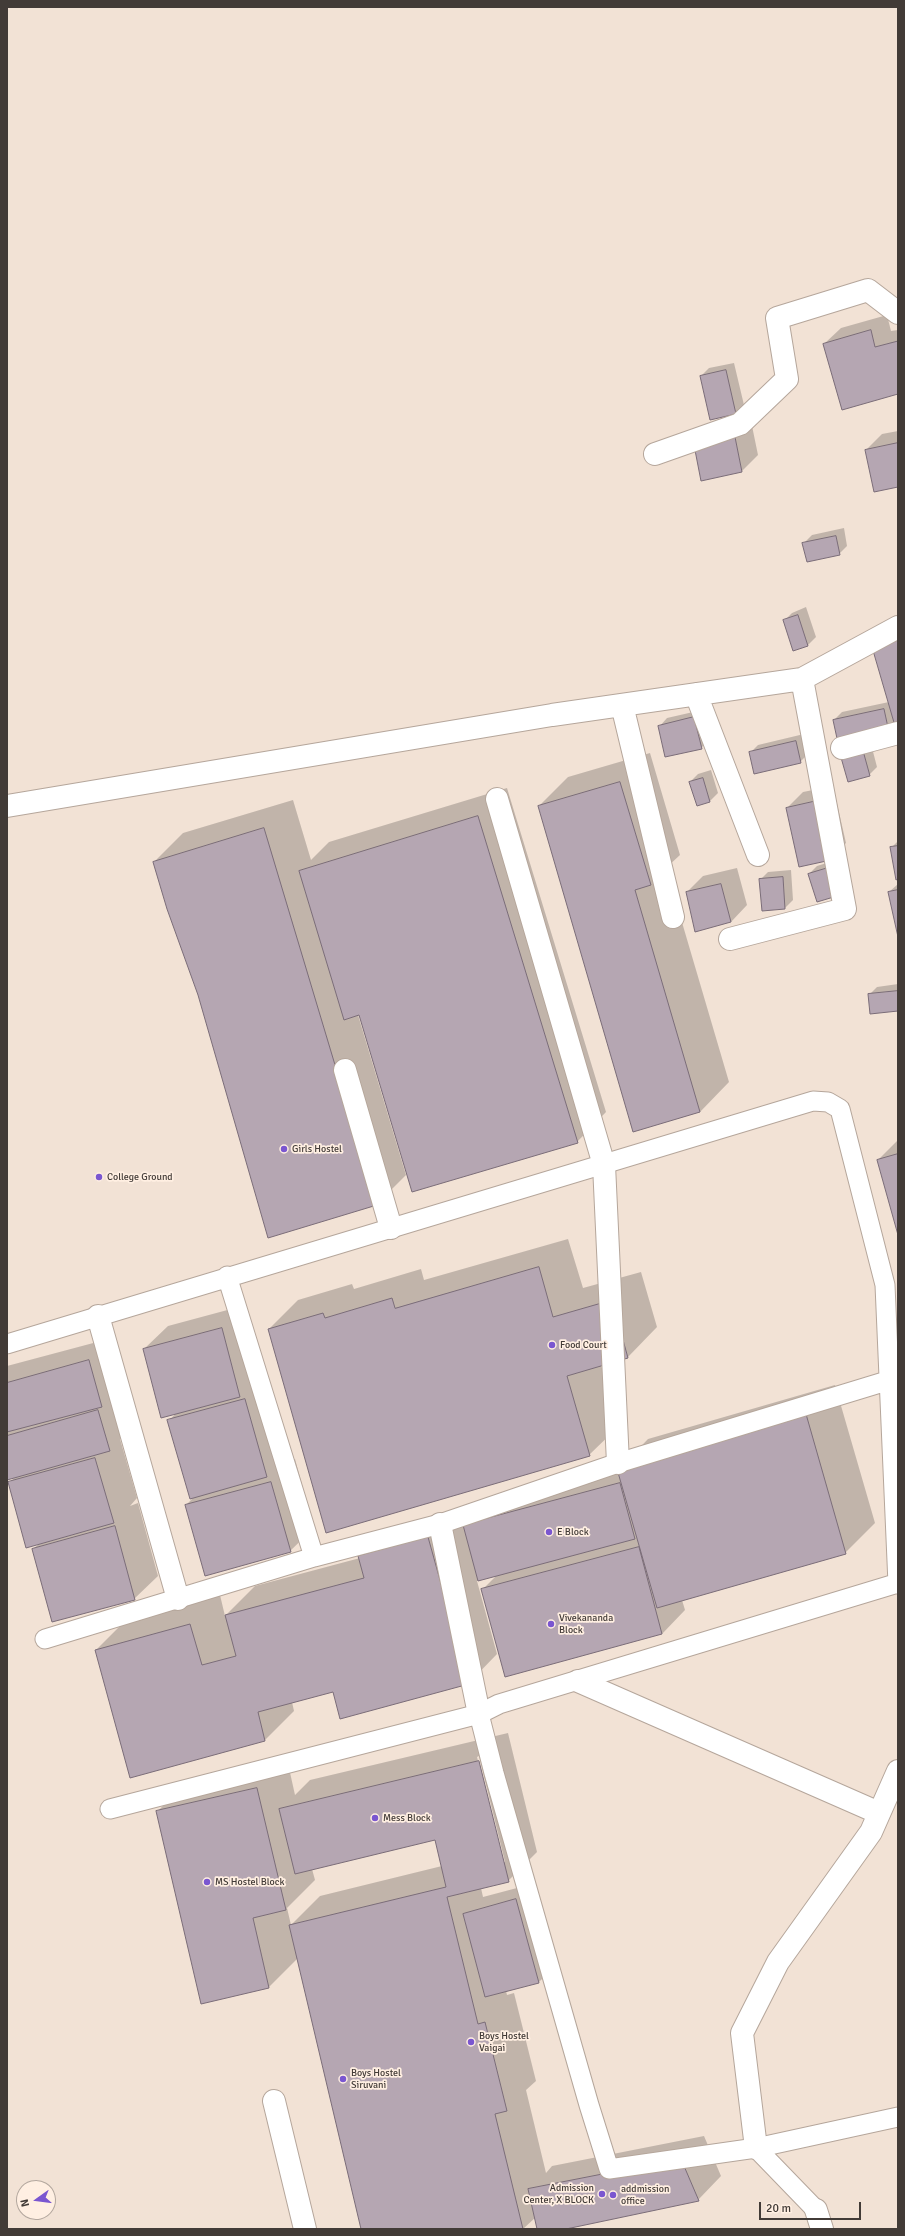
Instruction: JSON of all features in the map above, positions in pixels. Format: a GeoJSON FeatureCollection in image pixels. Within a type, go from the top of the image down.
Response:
{"type":"FeatureCollection","features":[{"type":"Feature","properties":{"kind":"street"},"geometry":{"type":"LineString","coordinates":[[655,454],[740,424],[787,380],[777,318],[868,290],[898,313]]}},
{"type":"Feature","properties":{"kind":"street"},"geometry":{"type":"LineString","coordinates":[[7,806],[622,705],[802,679],[898,627]]}},
{"type":"Feature","properties":{"kind":"street"},"geometry":{"type":"LineString","coordinates":[[730,939],[845,909],[802,679]]}},
{"type":"Feature","properties":{"kind":"street"},"geometry":{"type":"LineString","coordinates":[[696,694],[758,855]]}},
{"type":"Feature","properties":{"kind":"street"},"geometry":{"type":"LineString","coordinates":[[622,705],[673,918]]}},
{"type":"Feature","properties":{"kind":"street"},"geometry":{"type":"LineString","coordinates":[[842,748],[898,733]]}},
{"type":"Feature","properties":{"kind":"street"},"geometry":{"type":"LineString","coordinates":[[497,799],[604,1165],[618,1462]]}},
{"type":"Feature","properties":{"kind":"street"},"geometry":{"type":"LineString","coordinates":[[345,1070],[391,1228]]}},
{"type":"Feature","properties":{"kind":"street"},"geometry":{"type":"LineString","coordinates":[[98,1316],[178,1599]]}},
{"type":"Feature","properties":{"kind":"street"},"geometry":{"type":"LineString","coordinates":[[440,1524],[479,1714]]}},
{"type":"Feature","properties":{"kind":"street"},"geometry":{"type":"LineString","coordinates":[[578,1681],[879,1813]]}},
{"type":"Feature","properties":{"kind":"street"},"geometry":{"type":"LineString","coordinates":[[756,2148],[742,2033],[778,1962],[871,1832],[898,1771]]}},
{"type":"Feature","properties":{"kind":"street"},"geometry":{"type":"LineString","coordinates":[[274,2100],[305,2229]]}},
{"type":"Feature","properties":{"kind":"lane"},"geometry":{"type":"LineString","coordinates":[[7,1344],[227,1276],[604,1165],[813,1101],[828,1102],[840,1109],[892,1283],[890,1380],[898,1584],[499,1704],[479,1714],[110,1809]]}},
{"type":"Feature","properties":{"kind":"lane"},"geometry":{"type":"LineString","coordinates":[[227,1276],[314,1557]]}},
{"type":"Feature","properties":{"kind":"lane"},"geometry":{"type":"LineString","coordinates":[[45,1639],[314,1557],[440,1524],[618,1462],[890,1380]]}},
{"type":"Feature","properties":{"kind":"lane"},"geometry":{"type":"LineString","coordinates":[[479,1714],[494,1773],[589,2106],[609,2169],[756,2148],[898,2117]]}},
{"type":"Feature","properties":{"kind":"lane"},"geometry":{"type":"LineString","coordinates":[[756,2148],[819,2220]]}},
{"type":"Feature","properties":{"kind":"building"},"geometry":{"type":"Polygon","coordinates":[[[871,330],[875,347],[898,341],[898,394],[842,410],[823,344],[871,330]]]}},
{"type":"Feature","properties":{"kind":"building"},"geometry":{"type":"Polygon","coordinates":[[[726,370],[736,414],[710,420],[700,376],[726,370]]]}},
{"type":"Feature","properties":{"kind":"building"},"geometry":{"type":"Polygon","coordinates":[[[735,437],[742,472],[701,481],[694,445],[735,437]]]}},
{"type":"Feature","properties":{"kind":"building"},"geometry":{"type":"Polygon","coordinates":[[[898,443],[898,487],[874,492],[865,450],[898,443]]]}},
{"type":"Feature","properties":{"kind":"building"},"geometry":{"type":"Polygon","coordinates":[[[836,536],[840,555],[807,562],[802,543],[836,536]]]}},
{"type":"Feature","properties":{"kind":"building"},"geometry":{"type":"Polygon","coordinates":[[[798,615],[808,646],[793,651],[783,620],[798,615]]]}},
{"type":"Feature","properties":{"kind":"building"},"geometry":{"type":"Polygon","coordinates":[[[898,639],[898,725],[895,726],[872,647],[898,639]]]}},
{"type":"Feature","properties":{"kind":"building"},"geometry":{"type":"Polygon","coordinates":[[[884,709],[889,732],[838,743],[833,720],[884,709]]]}},
{"type":"Feature","properties":{"kind":"building"},"geometry":{"type":"Polygon","coordinates":[[[694,717],[702,749],[665,757],[658,726],[694,717]]]}},
{"type":"Feature","properties":{"kind":"building"},"geometry":{"type":"Polygon","coordinates":[[[796,741],[801,763],[754,774],[749,752],[796,741]]]}},
{"type":"Feature","properties":{"kind":"building"},"geometry":{"type":"Polygon","coordinates":[[[862,747],[870,776],[848,782],[840,754],[862,747]]]}},
{"type":"Feature","properties":{"kind":"building"},"geometry":{"type":"Polygon","coordinates":[[[703,778],[710,802],[697,806],[689,782],[703,778]]]}},
{"type":"Feature","properties":{"kind":"building"},"geometry":{"type":"Polygon","coordinates":[[[620,782],[651,885],[635,890],[700,1112],[633,1132],[538,806],[620,782]]]}},
{"type":"Feature","properties":{"kind":"building"},"geometry":{"type":"Polygon","coordinates":[[[817,801],[831,860],[799,867],[786,808],[817,801]]]}},
{"type":"Feature","properties":{"kind":"building"},"geometry":{"type":"Polygon","coordinates":[[[478,816],[578,1143],[412,1192],[359,1015],[344,1020],[299,871],[478,816]]]}},
{"type":"Feature","properties":{"kind":"building"},"geometry":{"type":"Polygon","coordinates":[[[264,828],[377,1205],[268,1238],[198,995],[167,909],[153,862],[264,828]]]}},
{"type":"Feature","properties":{"kind":"building"},"geometry":{"type":"Polygon","coordinates":[[[898,846],[898,879],[896,880],[890,847],[898,846]]]}},
{"type":"Feature","properties":{"kind":"building"},"geometry":{"type":"Polygon","coordinates":[[[828,868],[837,896],[817,902],[808,874],[828,868]]]}},
{"type":"Feature","properties":{"kind":"building"},"geometry":{"type":"Polygon","coordinates":[[[783,877],[785,909],[762,911],[759,879],[783,877]]]}},
{"type":"Feature","properties":{"kind":"building"},"geometry":{"type":"Polygon","coordinates":[[[721,884],[731,922],[695,932],[686,892],[721,884]]]}},
{"type":"Feature","properties":{"kind":"building"},"geometry":{"type":"Polygon","coordinates":[[[898,890],[898,937],[888,892],[898,890]]]}},
{"type":"Feature","properties":{"kind":"building"},"geometry":{"type":"Polygon","coordinates":[[[898,991],[898,1011],[870,1014],[868,994],[898,991]]]}},
{"type":"Feature","properties":{"kind":"building"},"geometry":{"type":"Polygon","coordinates":[[[898,1154],[898,1235],[877,1160],[898,1154]]]}},
{"type":"Feature","properties":{"kind":"building"},"geometry":{"type":"Polygon","coordinates":[[[539,1267],[553,1317],[612,1300],[628,1358],[567,1376],[590,1456],[326,1533],[268,1329],[323,1313],[325,1318],[392,1298],[395,1308],[539,1267]]]}},
{"type":"Feature","properties":{"kind":"building"},"geometry":{"type":"Polygon","coordinates":[[[222,1328],[240,1397],[161,1418],[143,1349],[222,1328]]]}},
{"type":"Feature","properties":{"kind":"building"},"geometry":{"type":"Polygon","coordinates":[[[89,1360],[102,1407],[7,1432],[7,1383],[89,1360]]]}},
{"type":"Feature","properties":{"kind":"building"},"geometry":{"type":"Polygon","coordinates":[[[245,1399],[267,1477],[190,1499],[167,1420],[245,1399]]]}},
{"type":"Feature","properties":{"kind":"building"},"geometry":{"type":"Polygon","coordinates":[[[98,1410],[110,1451],[7,1480],[7,1436],[98,1410]]]}},
{"type":"Feature","properties":{"kind":"building"},"geometry":{"type":"Polygon","coordinates":[[[806,1414],[846,1554],[657,1608],[617,1469],[806,1414]]]}},
{"type":"Feature","properties":{"kind":"building"},"geometry":{"type":"Polygon","coordinates":[[[95,1458],[114,1523],[26,1548],[8,1482],[95,1458]]]}},
{"type":"Feature","properties":{"kind":"building"},"geometry":{"type":"Polygon","coordinates":[[[271,1482],[291,1552],[205,1576],[185,1505],[271,1482]]]}},
{"type":"Feature","properties":{"kind":"building","name":"E Block"},"geometry":{"type":"Polygon","coordinates":[[[620,1483],[635,1539],[478,1581],[463,1525],[620,1483]]]}},
{"type":"Feature","properties":{"kind":"building"},"geometry":{"type":"Polygon","coordinates":[[[115,1526],[135,1600],[52,1622],[32,1549],[115,1526]]]}},
{"type":"Feature","properties":{"kind":"building"},"geometry":{"type":"Polygon","coordinates":[[[428,1537],[469,1684],[340,1719],[333,1692],[258,1712],[265,1741],[130,1778],[95,1650],[190,1624],[202,1665],[236,1656],[225,1615],[364,1578],[358,1556],[428,1537]]]}},
{"type":"Feature","properties":{"kind":"building","name":"Vivekananda Block"},"geometry":{"type":"Polygon","coordinates":[[[639,1547],[662,1634],[505,1677],[481,1589],[639,1547]]]}},
{"type":"Feature","properties":{"kind":"building"},"geometry":{"type":"Polygon","coordinates":[[[479,1761],[509,1882],[447,1897],[478,2024],[485,2022],[507,2111],[495,2114],[523,2229],[361,2229],[289,1925],[446,1887],[435,1840],[295,1874],[279,1809],[479,1761]]]}},
{"type":"Feature","properties":{"kind":"building"},"geometry":{"type":"Polygon","coordinates":[[[257,1788],[286,1910],[253,1918],[269,1988],[201,2004],[156,1811],[257,1788]]]}},
{"type":"Feature","properties":{"kind":"building"},"geometry":{"type":"Polygon","coordinates":[[[516,1899],[539,1983],[485,1997],[463,1914],[516,1899]]]}},
{"type":"Feature","properties":{"kind":"building","name":"addmission office"},"geometry":{"type":"Polygon","coordinates":[[[681,2159],[699,2201],[566,2229],[537,2229],[528,2189],[681,2159]]]}},
{"type":"Feature","properties":{"kind":"place","name":"Girls Hostel"},"geometry":{"type":"Point","coordinates":[284,1149]}},
{"type":"Feature","properties":{"kind":"place","name":"College Ground"},"geometry":{"type":"Point","coordinates":[99,1177]}},
{"type":"Feature","properties":{"kind":"place","name":"Food Court"},"geometry":{"type":"Point","coordinates":[552,1345]}},
{"type":"Feature","properties":{"kind":"place","name":"E Block"},"geometry":{"type":"Point","coordinates":[549,1532]}},
{"type":"Feature","properties":{"kind":"place","name":"Vivekananda Block"},"geometry":{"type":"Point","coordinates":[551,1624]}},
{"type":"Feature","properties":{"kind":"place","name":"Mess Block"},"geometry":{"type":"Point","coordinates":[375,1818]}},
{"type":"Feature","properties":{"kind":"place","name":"MS Hostel Block"},"geometry":{"type":"Point","coordinates":[207,1882]}},
{"type":"Feature","properties":{"kind":"place","name":"Boys Hostel Vaigai"},"geometry":{"type":"Point","coordinates":[471,2042]}},
{"type":"Feature","properties":{"kind":"place","name":"Boys Hostel Siruvani"},"geometry":{"type":"Point","coordinates":[343,2079]}},
{"type":"Feature","properties":{"kind":"place","name":"Admission Center, X BLOCK"},"geometry":{"type":"Point","coordinates":[602,2194]}},
{"type":"Feature","properties":{"kind":"place","name":"addmission office"},"geometry":{"type":"Point","coordinates":[613,2195]}}]}
